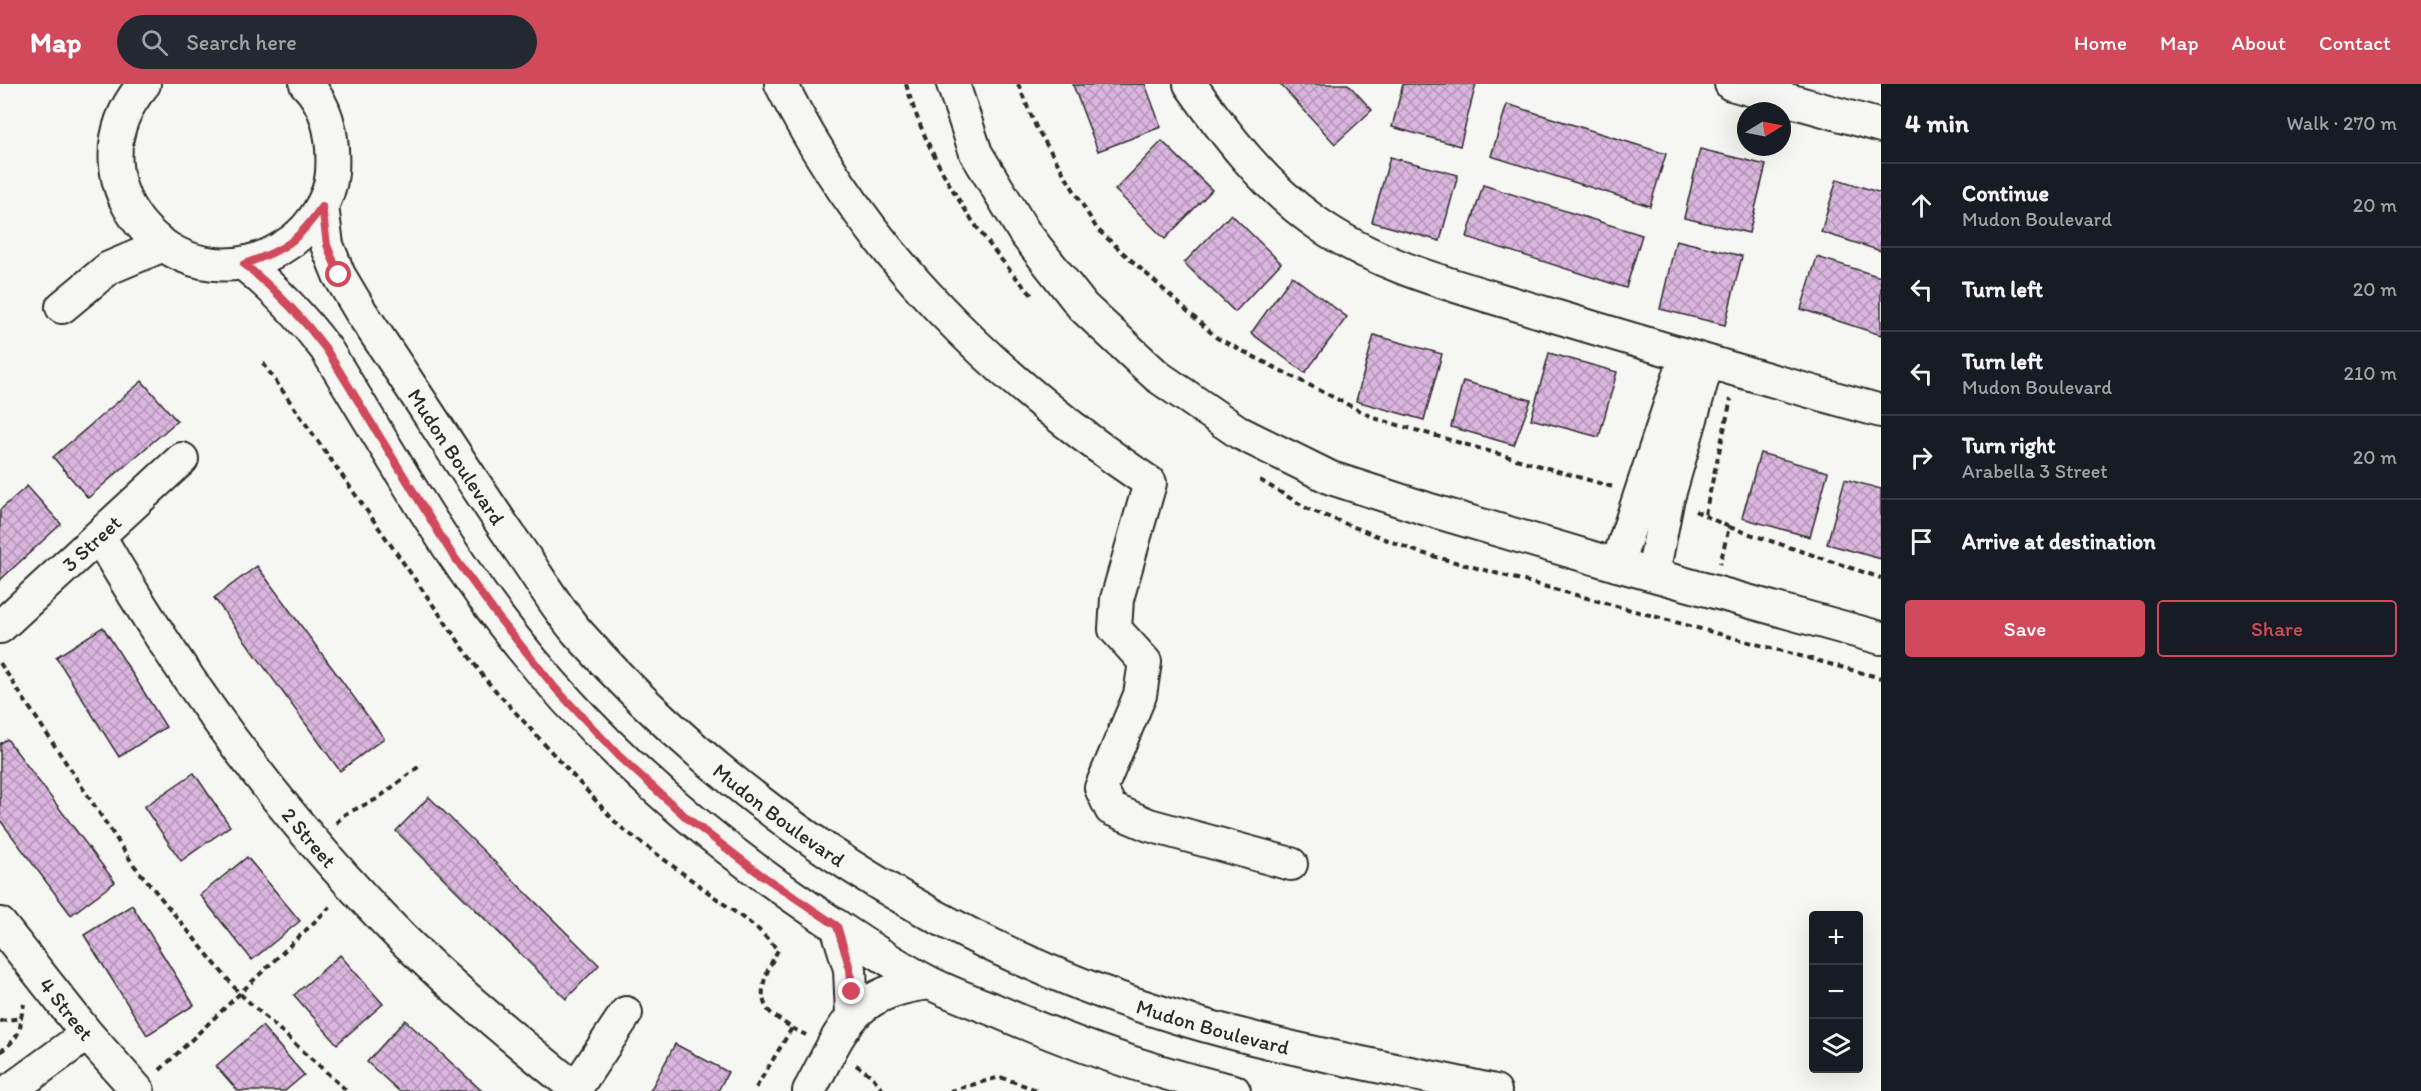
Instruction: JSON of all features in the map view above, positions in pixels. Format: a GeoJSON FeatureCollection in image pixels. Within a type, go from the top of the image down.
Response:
{"type":"FeatureCollection","features":[{"type":"Feature","properties":{"kind":"street"},"geometry":{"type":"LineString","coordinates":[[306,84],[327,117]]}},
{"type":"Feature","properties":{"kind":"street"},"geometry":{"type":"LineString","coordinates":[[136,88],[121,122],[116,152],[119,182],[129,210],[143,230],[161,246],[187,259],[206,263],[244,264],[276,253],[303,233],[322,206],[332,177],[333,156],[324,84]]}},
{"type":"Feature","properties":{"kind":"street"},"geometry":{"type":"LineString","coordinates":[[781,84],[805,131],[848,199],[874,235],[941,311],[1023,389],[1064,422],[1150,483],[1117,599],[1115,629],[1145,662],[1140,695],[1101,788],[1111,809],[1149,825],[1292,864]]}},
{"type":"Feature","properties":{"kind":"street"},"geometry":{"type":"LineString","coordinates":[[953,84],[976,153],[1024,232],[1083,307],[1157,376],[1240,433],[1331,478],[1617,566],[1881,638]]}},
{"type":"Feature","properties":{"kind":"street"},"geometry":{"type":"LineString","coordinates":[[1190,84],[1227,137],[1267,183],[1314,222],[1367,253],[1423,276],[1696,360],[1881,411]]}},
{"type":"Feature","properties":{"kind":"street"},"geometry":{"type":"LineString","coordinates":[[1731,84],[1881,126]]}},
{"type":"Feature","properties":{"kind":"street","name":"Mudon Boulevard"},"geometry":{"type":"LineString","coordinates":[[322,206],[327,245],[339,275],[361,312],[502,526],[578,632],[671,727],[756,799],[846,864],[947,923],[1060,976],[1179,1018],[1495,1091]]}},
{"type":"Feature","properties":{"kind":"street"},"geometry":{"type":"LineString","coordinates":[[94,279],[129,210]]}},
{"type":"Feature","properties":{"kind":"street"},"geometry":{"type":"LineString","coordinates":[[62,307],[94,279],[125,259],[161,246]]}},
{"type":"Feature","properties":{"kind":"street"},"geometry":{"type":"LineString","coordinates":[[244,264],[275,289],[326,349],[450,551],[498,617],[556,689],[619,756],[687,818],[760,874],[837,926],[929,983],[1028,1025],[1114,1057],[1233,1091]]}},
{"type":"Feature","properties":{"kind":"street"},"geometry":{"type":"LineString","coordinates":[[1617,566],[1696,360]]}},
{"type":"Feature","properties":{"kind":"street"},"geometry":{"type":"LineString","coordinates":[[1653,574],[1696,360]]}},
{"type":"Feature","properties":{"kind":"street","name":"3 Street"},"geometry":{"type":"LineString","coordinates":[[0,627],[182,459]]}},
{"type":"Feature","properties":{"kind":"street","name":"2 Street"},"geometry":{"type":"LineString","coordinates":[[99,536],[137,602],[221,727],[315,845],[352,886],[459,992],[575,1090]]}},
{"type":"Feature","properties":{"kind":"street","name":"4 Street"},"geometry":{"type":"LineString","coordinates":[[0,924],[87,1034],[147,1083]]}},
{"type":"Feature","properties":{"kind":"street"},"geometry":{"type":"LineString","coordinates":[[837,926],[850,969],[852,1014]]}},
{"type":"Feature","properties":{"kind":"street"},"geometry":{"type":"LineString","coordinates":[[809,1091],[852,1014],[888,991],[929,983]]}},
{"type":"Feature","properties":{"kind":"street"},"geometry":{"type":"LineString","coordinates":[[575,1090],[626,1013]]}},
{"type":"Feature","properties":{"kind":"street"},"geometry":{"type":"LineString","coordinates":[[9,1091],[87,1034]]}},
{"type":"Feature","properties":{"kind":"path"},"geometry":{"type":"LineString","coordinates":[[1018,84],[1036,127],[1097,229],[1217,338],[1374,418],[1613,487]]}},
{"type":"Feature","properties":{"kind":"path"},"geometry":{"type":"LineString","coordinates":[[263,363],[484,679],[619,825],[759,930],[778,950],[767,972],[762,992],[768,1010],[792,1028],[754,1091]]}},
{"type":"Feature","properties":{"kind":"path"},"geometry":{"type":"LineString","coordinates":[[1705,514],[1737,372]]}},
{"type":"Feature","properties":{"kind":"path"},"geometry":{"type":"LineString","coordinates":[[1729,527],[1881,578]]}},
{"type":"Feature","properties":{"kind":"path"},"geometry":{"type":"LineString","coordinates":[[0,663],[133,864],[239,993],[347,1091]]}},
{"type":"Feature","properties":{"kind":"path"},"geometry":{"type":"LineString","coordinates":[[315,845],[345,814],[377,799],[422,764]]}},
{"type":"Feature","properties":{"kind":"path"},"geometry":{"type":"LineString","coordinates":[[147,1083],[352,886]]}},
{"type":"Feature","properties":{"kind":"path"},"geometry":{"type":"LineString","coordinates":[[0,1052],[14,1041],[21,1026],[21,1018]]}},
{"type":"Feature","properties":{"kind":"path"},"geometry":{"type":"LineString","coordinates":[[950,1091],[1000,1077],[1040,1091]]}},
{"type":"Feature","properties":{"kind":"building"},"geometry":{"type":"Polygon","coordinates":[[[1145,84],[1161,127],[1098,151],[1073,85],[1145,84]]]}},
{"type":"Feature","properties":{"kind":"building"},"geometry":{"type":"Polygon","coordinates":[[[1280,84],[1348,84],[1372,110],[1335,144],[1280,84]]]}},
{"type":"Feature","properties":{"kind":"building"},"geometry":{"type":"Polygon","coordinates":[[[1403,84],[1476,84],[1460,146],[1392,127],[1403,84]]]}},
{"type":"Feature","properties":{"kind":"building"},"geometry":{"type":"Polygon","coordinates":[[[1507,104],[1666,154],[1650,206],[1491,156],[1507,104]]]}},
{"type":"Feature","properties":{"kind":"building"},"geometry":{"type":"Polygon","coordinates":[[[1162,141],[1212,190],[1165,239],[1115,190],[1162,141]]]}},
{"type":"Feature","properties":{"kind":"building"},"geometry":{"type":"Polygon","coordinates":[[[1700,149],[1766,165],[1749,233],[1684,218],[1700,149]]]}},
{"type":"Feature","properties":{"kind":"building"},"geometry":{"type":"Polygon","coordinates":[[[1390,157],[1458,175],[1440,241],[1372,222],[1390,157]]]}},
{"type":"Feature","properties":{"kind":"building"},"geometry":{"type":"Polygon","coordinates":[[[1837,179],[1881,193],[1881,251],[1821,232],[1837,179]]]}},
{"type":"Feature","properties":{"kind":"building"},"geometry":{"type":"Polygon","coordinates":[[[1483,185],[1642,235],[1626,288],[1467,237],[1483,185]]]}},
{"type":"Feature","properties":{"kind":"building"},"geometry":{"type":"Polygon","coordinates":[[[1231,214],[1281,263],[1235,312],[1184,263],[1231,214]]]}},
{"type":"Feature","properties":{"kind":"building"},"geometry":{"type":"Polygon","coordinates":[[[1676,240],[1742,256],[1725,325],[1660,309],[1676,240]]]}},
{"type":"Feature","properties":{"kind":"building"},"geometry":{"type":"Polygon","coordinates":[[[1817,257],[1881,277],[1881,335],[1801,309],[1817,257]]]}},
{"type":"Feature","properties":{"kind":"building"},"geometry":{"type":"Polygon","coordinates":[[[1292,276],[1347,317],[1305,373],[1251,333],[1292,276]]]}},
{"type":"Feature","properties":{"kind":"building"},"geometry":{"type":"Polygon","coordinates":[[[1374,335],[1442,354],[1424,420],[1356,401],[1374,335]]]}},
{"type":"Feature","properties":{"kind":"building"},"geometry":{"type":"Polygon","coordinates":[[[1549,353],[1617,372],[1599,437],[1531,419],[1549,353]]]}},
{"type":"Feature","properties":{"kind":"building"},"geometry":{"type":"Polygon","coordinates":[[[142,381],[177,421],[88,498],[53,457],[142,381]]]}},
{"type":"Feature","properties":{"kind":"building"},"geometry":{"type":"Polygon","coordinates":[[[1463,381],[1531,400],[1514,445],[1451,427],[1463,381]]]}},
{"type":"Feature","properties":{"kind":"building"},"geometry":{"type":"Polygon","coordinates":[[[1760,453],[1828,472],[1810,537],[1742,518],[1760,453]]]}},
{"type":"Feature","properties":{"kind":"building"},"geometry":{"type":"Polygon","coordinates":[[[1845,479],[1881,489],[1881,559],[1827,544],[1845,479]]]}},
{"type":"Feature","properties":{"kind":"building"},"geometry":{"type":"Polygon","coordinates":[[[27,486],[61,524],[0,580],[0,510],[27,486]]]}},
{"type":"Feature","properties":{"kind":"building"},"geometry":{"type":"Polygon","coordinates":[[[257,566],[384,738],[340,771],[214,598],[257,566]]]}},
{"type":"Feature","properties":{"kind":"building"},"geometry":{"type":"Polygon","coordinates":[[[103,627],[166,727],[119,757],[56,657],[103,627]]]}},
{"type":"Feature","properties":{"kind":"building"},"geometry":{"type":"Polygon","coordinates":[[[7,739],[115,882],[71,915],[0,820],[0,744],[7,739]]]}},
{"type":"Feature","properties":{"kind":"building"},"geometry":{"type":"Polygon","coordinates":[[[194,773],[230,826],[181,861],[144,807],[194,773]]]}},
{"type":"Feature","properties":{"kind":"building"},"geometry":{"type":"Polygon","coordinates":[[[429,797],[599,965],[566,999],[396,831],[429,797]]]}},
{"type":"Feature","properties":{"kind":"building"},"geometry":{"type":"Polygon","coordinates":[[[247,857],[300,921],[252,960],[200,895],[247,857]]]}},
{"type":"Feature","properties":{"kind":"building"},"geometry":{"type":"Polygon","coordinates":[[[132,905],[194,1005],[147,1035],[84,935],[132,905]]]}},
{"type":"Feature","properties":{"kind":"building"},"geometry":{"type":"Polygon","coordinates":[[[340,955],[383,1004],[337,1044],[294,995],[340,955]]]}},
{"type":"Feature","properties":{"kind":"building"},"geometry":{"type":"Polygon","coordinates":[[[405,1020],[482,1091],[399,1091],[367,1062],[405,1020]]]}},
{"type":"Feature","properties":{"kind":"building"},"geometry":{"type":"Polygon","coordinates":[[[262,1026],[304,1075],[285,1091],[238,1091],[216,1066],[262,1026]]]}},
{"type":"Feature","properties":{"kind":"building"},"geometry":{"type":"Polygon","coordinates":[[[675,1044],[728,1072],[718,1091],[650,1091],[675,1044]]]}},
{"type":"Feature","properties":{"kind":"route"},"geometry":{"type":"LineString","coordinates":[[339,275],[327,245],[322,206],[303,233],[276,253],[244,264],[275,289],[326,349],[351,386],[392,458],[450,551],[498,617],[556,689],[619,756],[687,818],[760,874],[837,926],[850,969],[852,992]]}}]}
